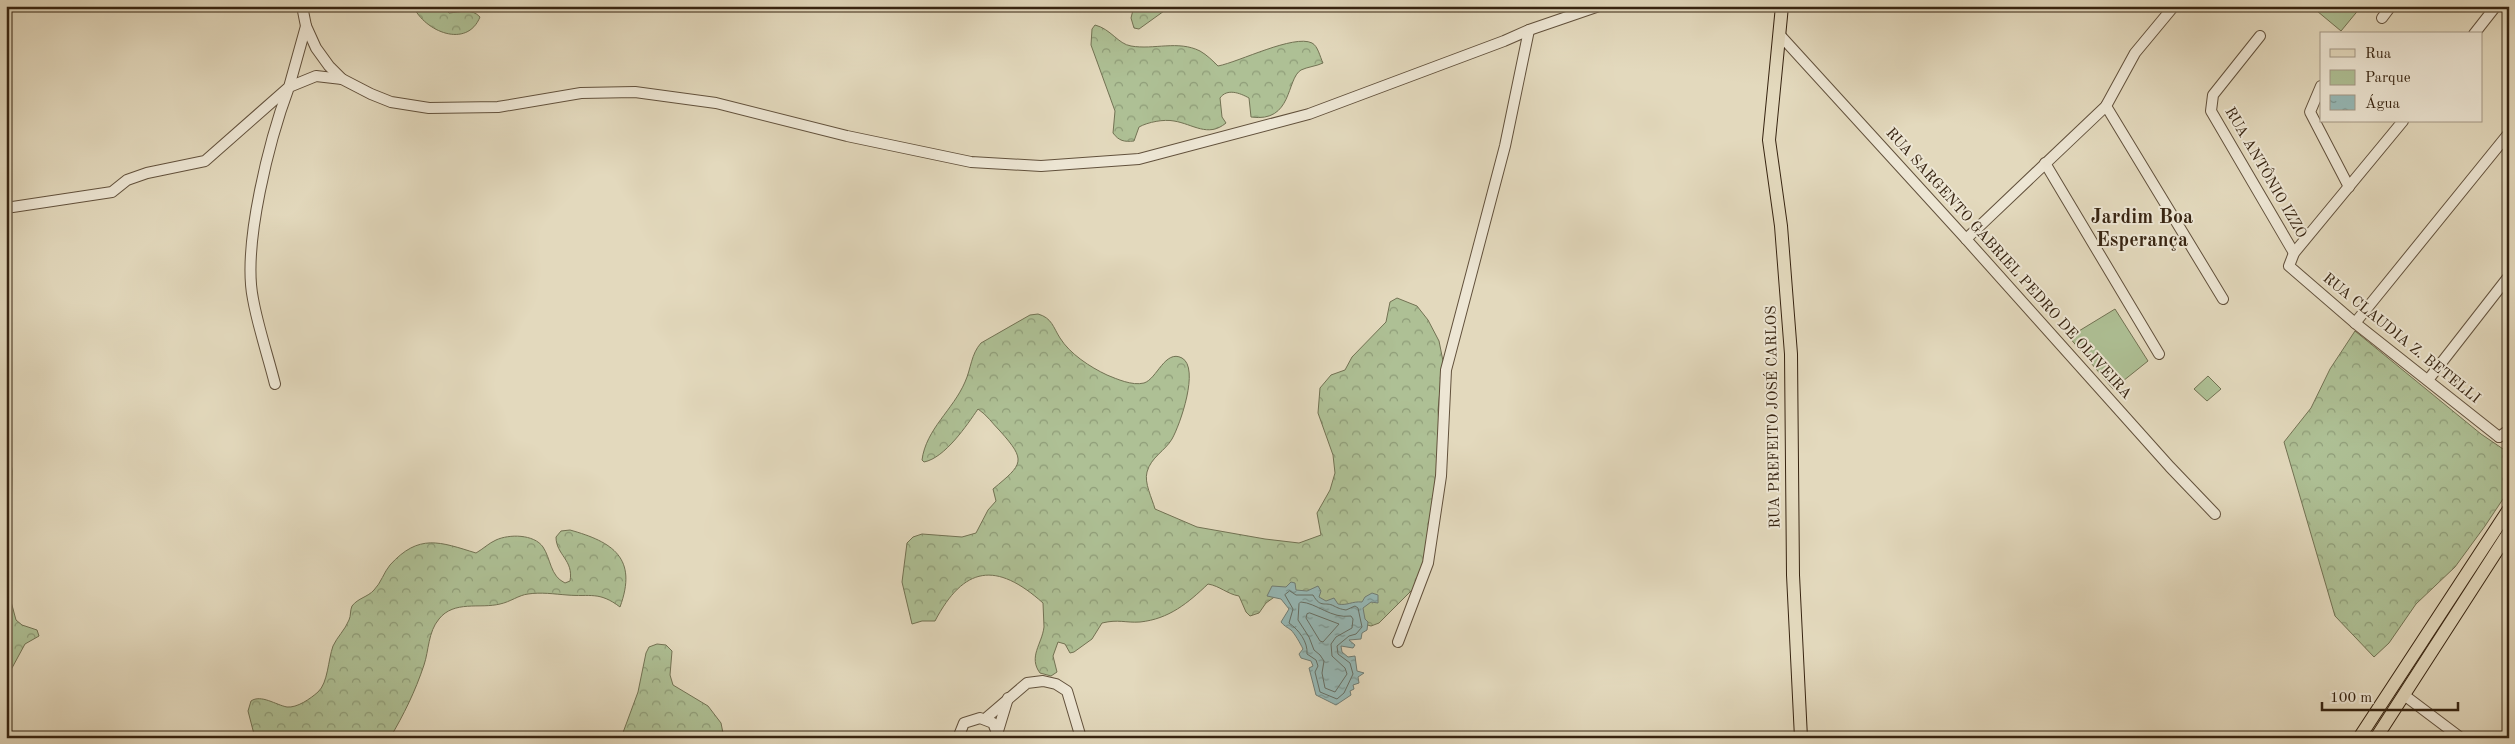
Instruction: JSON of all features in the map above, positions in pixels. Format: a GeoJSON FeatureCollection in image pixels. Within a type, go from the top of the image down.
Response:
{"type":"FeatureCollection","features":[{"type":"Feature","properties":{"kind":"main road","name":"RUA PREFEITO JOSÉ CARLOS"},"geometry":{"type":"LineString","coordinates":[[1782,6],[1769,140],[1781,226],[1791,354],[1793,575],[1801,738]]}},
{"type":"Feature","properties":{"kind":"main road"},"geometry":{"type":"LineString","coordinates":[[2359,738],[2509,509]]}},
{"type":"Feature","properties":{"kind":"main road"},"geometry":{"type":"LineString","coordinates":[[2377,737],[2509,532]]}},
{"type":"Feature","properties":{"kind":"street"},"geometry":{"type":"LineString","coordinates":[[302,6],[306,26],[316,48],[329,66],[342,79],[371,94],[392,102],[429,108],[498,107],[581,93],[635,92],[716,103],[847,136],[971,162],[1041,166],[1139,159],[1309,114],[1530,30],[1599,6]]}},
{"type":"Feature","properties":{"kind":"street"},"geometry":{"type":"LineString","coordinates":[[1966,239],[2106,106],[2135,53],[2174,6]]}},
{"type":"Feature","properties":{"kind":"street"},"geometry":{"type":"LineString","coordinates":[[2382,18],[2391,6]]}},
{"type":"Feature","properties":{"kind":"street"},"geometry":{"type":"LineString","coordinates":[[2476,32],[2496,6]]}},
{"type":"Feature","properties":{"kind":"street"},"geometry":{"type":"LineString","coordinates":[[275,384],[252,298],[251,247],[267,164],[280,110],[289,87],[306,26]]}},
{"type":"Feature","properties":{"kind":"street"},"geometry":{"type":"LineString","coordinates":[[1398,642],[1428,563],[1441,476],[1446,370],[1505,146],[1530,30]]}},
{"type":"Feature","properties":{"kind":"street","name":"RUA SARGENTO GABRIEL PEDRO DE OLIVEIRA"},"geometry":{"type":"LineString","coordinates":[[1779,34],[2215,514]]}},
{"type":"Feature","properties":{"kind":"street","name":"RUA ANTÔNIO IZZO"},"geometry":{"type":"LineString","coordinates":[[2260,36],[2213,95],[2211,111],[2292,257]]}},
{"type":"Feature","properties":{"kind":"street"},"geometry":{"type":"LineString","coordinates":[[6,208],[112,192],[127,180],[146,173],[204,161],[289,87],[316,76],[342,79]]}},
{"type":"Feature","properties":{"kind":"street"},"geometry":{"type":"LineString","coordinates":[[2320,88],[2310,112],[2350,187]]}},
{"type":"Feature","properties":{"kind":"street"},"geometry":{"type":"LineString","coordinates":[[2106,106],[2224,299]]}},
{"type":"Feature","properties":{"kind":"street"},"geometry":{"type":"LineString","coordinates":[[2292,257],[2402,122]]}},
{"type":"Feature","properties":{"kind":"street"},"geometry":{"type":"LineString","coordinates":[[2355,323],[2509,133]]}},
{"type":"Feature","properties":{"kind":"street"},"geometry":{"type":"LineString","coordinates":[[2045,163],[2159,354]]}},
{"type":"Feature","properties":{"kind":"street","name":"RUA CLAUDIA Z. BETELLI"},"geometry":{"type":"LineString","coordinates":[[2292,257],[2293,271],[2355,323],[2504,436]]}},
{"type":"Feature","properties":{"kind":"street"},"geometry":{"type":"LineString","coordinates":[[2428,380],[2509,276]]}},
{"type":"Feature","properties":{"kind":"street"},"geometry":{"type":"LineString","coordinates":[[2504,436],[2509,430]]}},
{"type":"Feature","properties":{"kind":"street"},"geometry":{"type":"LineString","coordinates":[[985,719],[1026,682],[1043,681],[1056,684],[1067,691],[1081,738]]}},
{"type":"Feature","properties":{"kind":"street"},"geometry":{"type":"LineString","coordinates":[[2404,694],[2461,738]]}},
{"type":"Feature","properties":{"kind":"street"},"geometry":{"type":"LineString","coordinates":[[999,735],[1009,697]]}},
{"type":"Feature","properties":{"kind":"street"},"geometry":{"type":"LineString","coordinates":[[958,738],[964,723],[974,718],[985,719],[993,724],[999,735]]}},
{"type":"Feature","properties":{"kind":"green space"},"geometry":{"type":"Polygon","coordinates":[[[413,6],[442,6],[449,13],[473,12],[480,17],[474,27],[466,32],[446,33],[427,23],[413,6]]]}},
{"type":"Feature","properties":{"kind":"green space"},"geometry":{"type":"Polygon","coordinates":[[[1134,6],[1171,6],[1139,29],[1134,28],[1131,18],[1134,6]]]}},
{"type":"Feature","properties":{"kind":"green space"},"geometry":{"type":"Polygon","coordinates":[[[2311,6],[2358,6],[2360,8],[2341,31],[2311,6]]]}},
{"type":"Feature","properties":{"kind":"green space"},"geometry":{"type":"Polygon","coordinates":[[[1095,25],[1106,30],[1126,45],[1140,47],[1183,46],[1192,48],[1203,53],[1218,66],[1280,45],[1304,41],[1314,44],[1323,63],[1301,70],[1296,75],[1281,107],[1265,117],[1251,117],[1249,98],[1230,92],[1220,98],[1222,117],[1226,123],[1219,127],[1207,130],[1174,121],[1156,121],[1139,127],[1134,141],[1125,141],[1117,138],[1113,133],[1115,111],[1091,45],[1092,29],[1095,25]]]}},
{"type":"Feature","properties":{"kind":"green space"},"geometry":{"type":"Polygon","coordinates":[[[1397,298],[1417,306],[1428,320],[1439,341],[1443,361],[1438,410],[1441,453],[1421,581],[1379,623],[1371,626],[1364,624],[1280,593],[1266,603],[1259,613],[1250,616],[1246,612],[1239,596],[1208,584],[1193,598],[1169,614],[1140,622],[1113,621],[1102,623],[1092,639],[1074,652],[1070,653],[1065,644],[1058,642],[1053,656],[1057,672],[1051,676],[1040,673],[1035,661],[1044,627],[1043,603],[1026,589],[1010,580],[996,576],[982,576],[970,580],[958,589],[946,603],[935,621],[922,621],[912,624],[902,582],[907,543],[913,537],[922,534],[962,537],[976,533],[988,510],[996,501],[993,489],[1011,474],[1018,462],[1015,449],[1009,441],[987,416],[978,409],[962,432],[947,448],[932,459],[924,462],[922,460],[934,429],[960,392],[975,352],[981,343],[1030,315],[1038,314],[1052,323],[1064,344],[1081,360],[1111,377],[1125,382],[1144,383],[1166,361],[1176,356],[1182,358],[1187,364],[1189,373],[1187,397],[1172,439],[1152,462],[1146,476],[1147,486],[1155,509],[1197,527],[1299,543],[1321,535],[1317,513],[1330,490],[1335,473],[1333,455],[1318,413],[1320,388],[1331,375],[1345,370],[1352,357],[1386,322],[1390,302],[1397,298]]]}},
{"type":"Feature","properties":{"kind":"green space"},"geometry":{"type":"Polygon","coordinates":[[[2115,309],[2148,361],[2113,389],[2069,337],[2115,309]]]}},
{"type":"Feature","properties":{"kind":"green space"},"geometry":{"type":"Polygon","coordinates":[[[2355,331],[2481,434],[2509,453],[2509,490],[2455,567],[2416,604],[2389,643],[2374,657],[2335,616],[2284,442],[2311,408],[2330,369],[2355,331]]]}},
{"type":"Feature","properties":{"kind":"green space"},"geometry":{"type":"Polygon","coordinates":[[[2208,376],[2221,389],[2207,401],[2194,389],[2208,376]]]}},
{"type":"Feature","properties":{"kind":"green space"},"geometry":{"type":"Polygon","coordinates":[[[6,418],[12,471],[10,561],[6,573],[6,418]]]}},
{"type":"Feature","properties":{"kind":"green space"},"geometry":{"type":"Polygon","coordinates":[[[570,530],[598,540],[618,555],[626,576],[625,590],[620,607],[600,597],[538,593],[525,595],[500,604],[452,609],[445,613],[435,624],[417,684],[390,738],[255,738],[248,711],[251,701],[264,699],[291,707],[318,692],[326,677],[333,646],[350,618],[352,606],[374,590],[390,565],[411,548],[420,544],[430,543],[451,546],[476,553],[501,538],[514,536],[528,537],[543,547],[556,576],[565,583],[570,581],[570,568],[559,549],[556,537],[561,531],[570,530]]]}},
{"type":"Feature","properties":{"kind":"green space"},"geometry":{"type":"Polygon","coordinates":[[[6,583],[16,620],[22,625],[37,630],[39,636],[25,644],[6,679],[6,583]]]}},
{"type":"Feature","properties":{"kind":"green space"},"geometry":{"type":"Polygon","coordinates":[[[657,644],[666,645],[672,651],[670,675],[673,685],[708,706],[721,723],[724,738],[621,738],[638,692],[646,653],[649,647],[657,644]]]}},
{"type":"Feature","properties":{"kind":"water"},"geometry":{"type":"Polygon","coordinates":[[[1291,582],[1295,583],[1296,590],[1307,591],[1318,586],[1321,591],[1319,597],[1326,601],[1334,598],[1338,604],[1362,602],[1365,597],[1372,593],[1378,595],[1378,603],[1371,602],[1363,608],[1365,619],[1368,622],[1367,630],[1362,633],[1361,639],[1349,640],[1355,645],[1353,648],[1341,646],[1342,652],[1348,657],[1355,656],[1357,671],[1364,673],[1358,677],[1359,683],[1353,685],[1354,689],[1350,691],[1351,695],[1336,705],[1316,695],[1309,668],[1313,666],[1311,661],[1301,658],[1299,654],[1303,649],[1293,632],[1281,622],[1289,609],[1281,599],[1267,596],[1272,586],[1286,587],[1291,582]]]}},
{"type":"Feature","properties":{"kind":"district","name":"Jardim Boa Esperança"},"geometry":{"type":"Point","coordinates":[2142,230]}}]}
